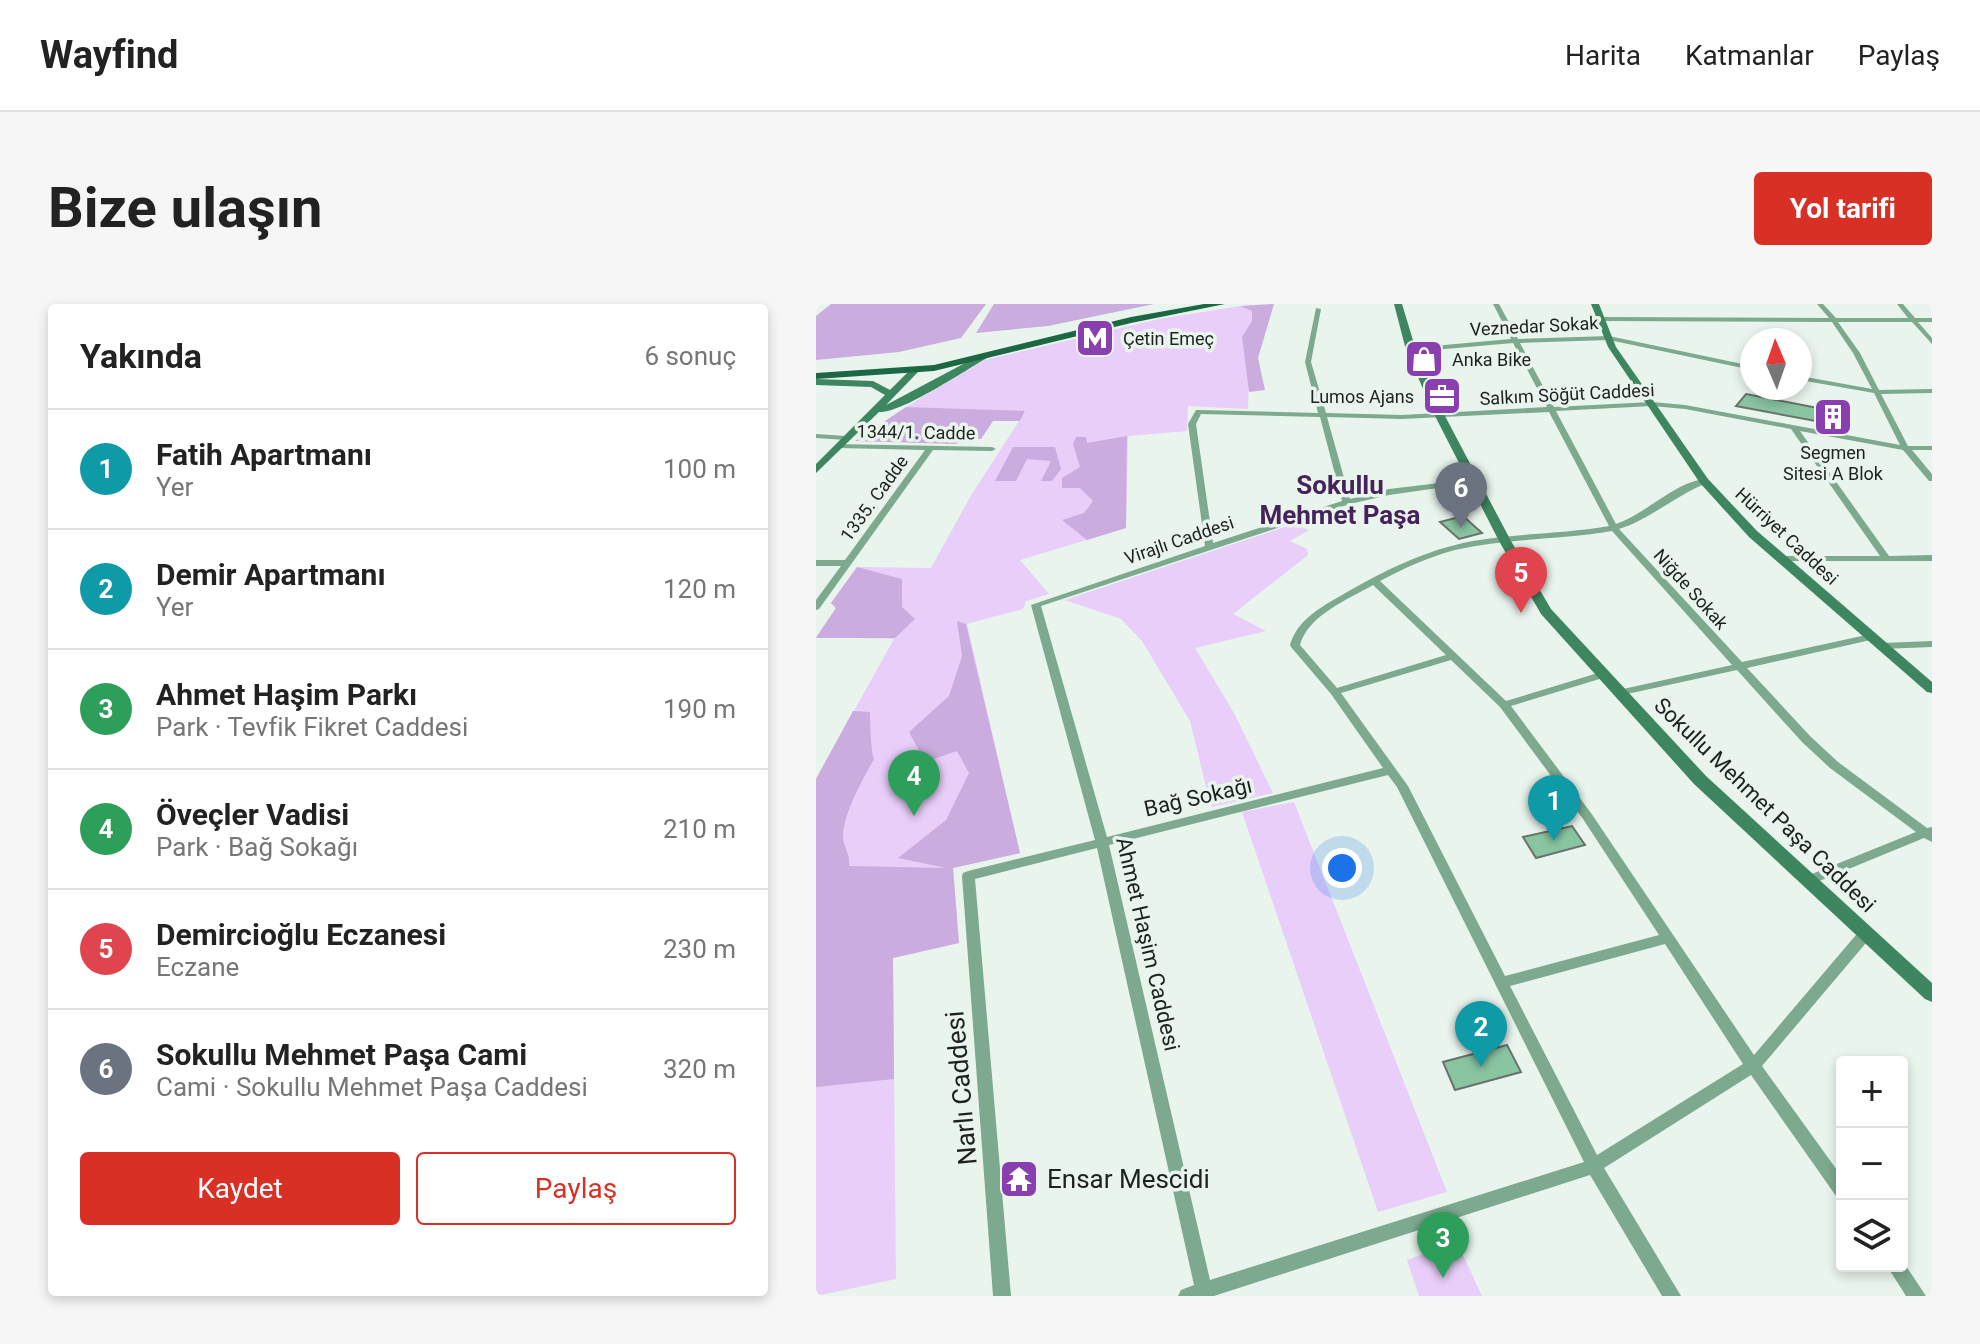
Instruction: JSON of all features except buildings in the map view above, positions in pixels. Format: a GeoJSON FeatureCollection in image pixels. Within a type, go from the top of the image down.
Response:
{"type":"FeatureCollection","features":[{"type":"Feature","properties":{"kind":"main road"},"geometry":{"type":"LineString","coordinates":[[843,442],[934,364],[1185,304]]}},
{"type":"Feature","properties":{"kind":"main road"},"geometry":{"type":"LineString","coordinates":[[816,379],[984,356],[1131,320],[1220,304]]}},
{"type":"Feature","properties":{"kind":"main road","name":"Sokullu Mehmet Paşa Caddesi"},"geometry":{"type":"LineString","coordinates":[[1398,304],[1411,350],[1440,416],[1538,599],[1618,693],[1700,780],[1932,994]]}},
{"type":"Feature","properties":{"kind":"main road","name":"Hürriyet Caddesi"},"geometry":{"type":"LineString","coordinates":[[1595,304],[1609,338],[1704,481],[1781,559],[1932,689]]}},
{"type":"Feature","properties":{"kind":"main road"},"geometry":{"type":"LineString","coordinates":[[883,410],[984,356]]}},
{"type":"Feature","properties":{"kind":"main road"},"geometry":{"type":"LineString","coordinates":[[816,369],[915,366]]}},
{"type":"Feature","properties":{"kind":"main road"},"geometry":{"type":"LineString","coordinates":[[816,470],[915,366]]}},
{"type":"Feature","properties":{"kind":"main road"},"geometry":{"type":"LineString","coordinates":[[816,379],[873,384],[891,394]]}},
{"type":"Feature","properties":{"kind":"street","name":"Niğde Sokak"},"geometry":{"type":"LineString","coordinates":[[1496,304],[1614,528],[1737,665],[1834,765],[1930,834]]}},
{"type":"Feature","properties":{"kind":"street"},"geometry":{"type":"LineString","coordinates":[[1820,304],[1835,319],[1878,392],[1905,448],[1932,479]]}},
{"type":"Feature","properties":{"kind":"street"},"geometry":{"type":"LineString","coordinates":[[1900,304],[1932,342]]}},
{"type":"Feature","properties":{"kind":"street"},"geometry":{"type":"LineString","coordinates":[[1318,309],[1308,362],[1347,502]]}},
{"type":"Feature","properties":{"kind":"street"},"geometry":{"type":"LineString","coordinates":[[1602,319],[1932,320]]}},
{"type":"Feature","properties":{"kind":"street","name":"Veznedar Sokak"},"geometry":{"type":"LineString","coordinates":[[1411,350],[1515,341],[1609,338],[1740,365]]}},
{"type":"Feature","properties":{"kind":"street"},"geometry":{"type":"LineString","coordinates":[[1812,380],[1878,392],[1932,391]]}},
{"type":"Feature","properties":{"kind":"street","name":"Salkım Söğüt Caddesi"},"geometry":{"type":"LineString","coordinates":[[1209,546],[1192,424],[1199,412],[1324,417],[1440,416],[1652,404],[1793,426],[1905,448],[1932,448]]}},
{"type":"Feature","properties":{"kind":"street"},"geometry":{"type":"LineString","coordinates":[[1793,426],[1886,558]]}},
{"type":"Feature","properties":{"kind":"street","name":"1344/1. Cadde"},"geometry":{"type":"LineString","coordinates":[[816,436],[843,442],[992,449]]}},
{"type":"Feature","properties":{"kind":"street","name":"1335. Cadde"},"geometry":{"type":"LineString","coordinates":[[816,607],[931,448]]}},
{"type":"Feature","properties":{"kind":"street","name":"Virajlı Caddesi"},"geometry":{"type":"LineString","coordinates":[[1036,605],[1347,502],[1389,492],[1473,481]]}},
{"type":"Feature","properties":{"kind":"street"},"geometry":{"type":"LineString","coordinates":[[1672,1296],[1594,1166],[1391,770],[1335,692],[1295,645],[1307,624],[1332,605],[1425,556],[1456,547],[1614,528],[1640,518],[1692,485],[1704,481]]}},
{"type":"Feature","properties":{"kind":"street"},"geometry":{"type":"LineString","coordinates":[[1781,559],[1932,558]]}},
{"type":"Feature","properties":{"kind":"street"},"geometry":{"type":"LineString","coordinates":[[816,563],[847,563]]}},
{"type":"Feature","properties":{"kind":"street"},"geometry":{"type":"LineString","coordinates":[[1374,581],[1504,705],[1587,816],[1753,1066],[1836,1183]]}},
{"type":"Feature","properties":{"kind":"street","name":"Ahmet Haşim Caddesi"},"geometry":{"type":"LineString","coordinates":[[1036,605],[1102,841],[1199,1294]]}},
{"type":"Feature","properties":{"kind":"street"},"geometry":{"type":"LineString","coordinates":[[1618,693],[1871,637]]}},
{"type":"Feature","properties":{"kind":"street"},"geometry":{"type":"LineString","coordinates":[[1882,646],[1932,644]]}},
{"type":"Feature","properties":{"kind":"street"},"geometry":{"type":"LineString","coordinates":[[1335,692],[1453,656]]}},
{"type":"Feature","properties":{"kind":"street"},"geometry":{"type":"LineString","coordinates":[[1504,705],[1602,675]]}},
{"type":"Feature","properties":{"kind":"street","name":"Bağ Sokağı"},"geometry":{"type":"LineString","coordinates":[[968,876],[1391,770]]}},
{"type":"Feature","properties":{"kind":"street"},"geometry":{"type":"LineString","coordinates":[[1807,881],[1930,834]]}},
{"type":"Feature","properties":{"kind":"street","name":"Narlı Caddesi"},"geometry":{"type":"LineString","coordinates":[[968,876],[1002,1296]]}},
{"type":"Feature","properties":{"kind":"street"},"geometry":{"type":"LineString","coordinates":[[1199,1294],[1594,1166],[1753,1066],[1866,933]]}},
{"type":"Feature","properties":{"kind":"street"},"geometry":{"type":"LineString","coordinates":[[1500,983],[1667,938]]}},
{"type":"Feature","properties":{"kind":"street"},"geometry":{"type":"LineString","coordinates":[[1900,1272],[1917,1296]]}},
{"type":"Feature","properties":{"kind":"shaded area"},"geometry":{"type":"Polygon","coordinates":[[[831,304],[986,304],[961,338],[899,352],[816,360],[816,316],[831,304]]]}},
{"type":"Feature","properties":{"kind":"shaded area"},"geometry":{"type":"Polygon","coordinates":[[[994,304],[1154,304],[1048,326],[976,333],[994,304]]]}},
{"type":"Feature","properties":{"kind":"shaded area"},"geometry":{"type":"Polygon","coordinates":[[[1274,304],[1258,358],[1265,390],[1249,392],[1242,337],[1252,321],[1252,311],[1240,306],[1274,304]]]}},
{"type":"Feature","properties":{"kind":"shaded area"},"geometry":{"type":"Polygon","coordinates":[[[1240,306],[1252,310],[1252,321],[1242,338],[1249,377],[1248,409],[1188,406],[1187,431],[1128,436],[1126,528],[1020,560],[1049,594],[1026,601],[1023,609],[967,624],[1020,853],[953,868],[959,943],[893,958],[896,1279],[816,1296],[816,779],[894,639],[816,637],[836,608],[831,603],[857,567],[931,568],[973,492],[1025,412],[906,407],[985,360],[1159,319],[1240,306]]]}},
{"type":"Feature","properties":{"kind":"shaded area"},"geometry":{"type":"Polygon","coordinates":[[[906,407],[1025,411],[1020,421],[993,421],[981,439],[968,439],[955,444],[855,441],[906,407]]]}},
{"type":"Feature","properties":{"kind":"shaded area"},"geometry":{"type":"Polygon","coordinates":[[[1127,436],[1126,528],[1087,540],[1062,520],[1084,513],[1093,501],[1080,488],[1062,488],[1062,478],[1080,467],[1073,444],[1076,437],[1086,437],[1087,443],[1127,436]]]}},
{"type":"Feature","properties":{"kind":"shaded area"},"geometry":{"type":"Polygon","coordinates":[[[1013,447],[1055,447],[1061,469],[1052,481],[1041,481],[1051,461],[1027,459],[1016,481],[995,481],[1013,447]]]}},
{"type":"Feature","properties":{"kind":"shaded area"},"geometry":{"type":"Polygon","coordinates":[[[1294,524],[1309,530],[1290,541],[1307,549],[1308,555],[1233,614],[1266,631],[1195,648],[1234,713],[1273,793],[1211,807],[1190,721],[1142,641],[1121,619],[1065,600],[1294,524]]]}},
{"type":"Feature","properties":{"kind":"shaded area"},"geometry":{"type":"Polygon","coordinates":[[[857,567],[902,579],[902,607],[915,619],[895,638],[816,638],[836,608],[831,603],[857,567]]]}},
{"type":"Feature","properties":{"kind":"shaded area"},"geometry":{"type":"Polygon","coordinates":[[[957,621],[966,624],[1020,853],[953,868],[959,943],[893,958],[894,1079],[816,1087],[816,779],[853,711],[870,712],[874,759],[855,796],[844,827],[843,840],[849,866],[946,868],[898,858],[946,820],[969,773],[957,751],[925,762],[909,732],[949,696],[962,656],[957,621]]]}},
{"type":"Feature","properties":{"kind":"shaded area"},"geometry":{"type":"Polygon","coordinates":[[[1294,802],[1447,1192],[1378,1212],[1242,812],[1294,802]]]}},
{"type":"Feature","properties":{"kind":"shaded area"},"geometry":{"type":"Polygon","coordinates":[[[1457,1242],[1482,1296],[1419,1296],[1407,1260],[1457,1242]]]}},
{"type":"Feature","properties":{"kind":"place","name":"Çetin Emeç"},"geometry":{"type":"Point","coordinates":[1095,338]}},
{"type":"Feature","properties":{"kind":"place","name":"Anka Bike"},"geometry":{"type":"Point","coordinates":[1424,359]}},
{"type":"Feature","properties":{"kind":"place","name":"Lumos Ajans"},"geometry":{"type":"Point","coordinates":[1442,396]}},
{"type":"Feature","properties":{"kind":"place","name":"Segmen Sitesi A Blok"},"geometry":{"type":"Point","coordinates":[1833,417]}},
{"type":"Feature","properties":{"kind":"place","name":"Sokullu Mehmet Paşa Cami"},"geometry":{"type":"Point","coordinates":[1461,528]}},
{"type":"Feature","properties":{"kind":"place","name":"Demircioğlu Eczanesi"},"geometry":{"type":"Point","coordinates":[1521,613]}},
{"type":"Feature","properties":{"kind":"place","name":"Öveçler Vadisi"},"geometry":{"type":"Point","coordinates":[914,816]}},
{"type":"Feature","properties":{"kind":"place","name":"Fatih Apartmanı"},"geometry":{"type":"Point","coordinates":[1554,841]}},
{"type":"Feature","properties":{"kind":"place","name":"Demir Apartmanı"},"geometry":{"type":"Point","coordinates":[1481,1067]}},
{"type":"Feature","properties":{"kind":"place","name":"Ensar Mescidi"},"geometry":{"type":"Point","coordinates":[1019,1179]}},
{"type":"Feature","properties":{"kind":"place","name":"Ahmet Haşim Parkı"},"geometry":{"type":"Point","coordinates":[1443,1278]}},
{"type":"Feature","properties":{"kind":"district","name":"Sokullu Mehmet Paşa"},"geometry":{"type":"Point","coordinates":[1340,500]}}]}
